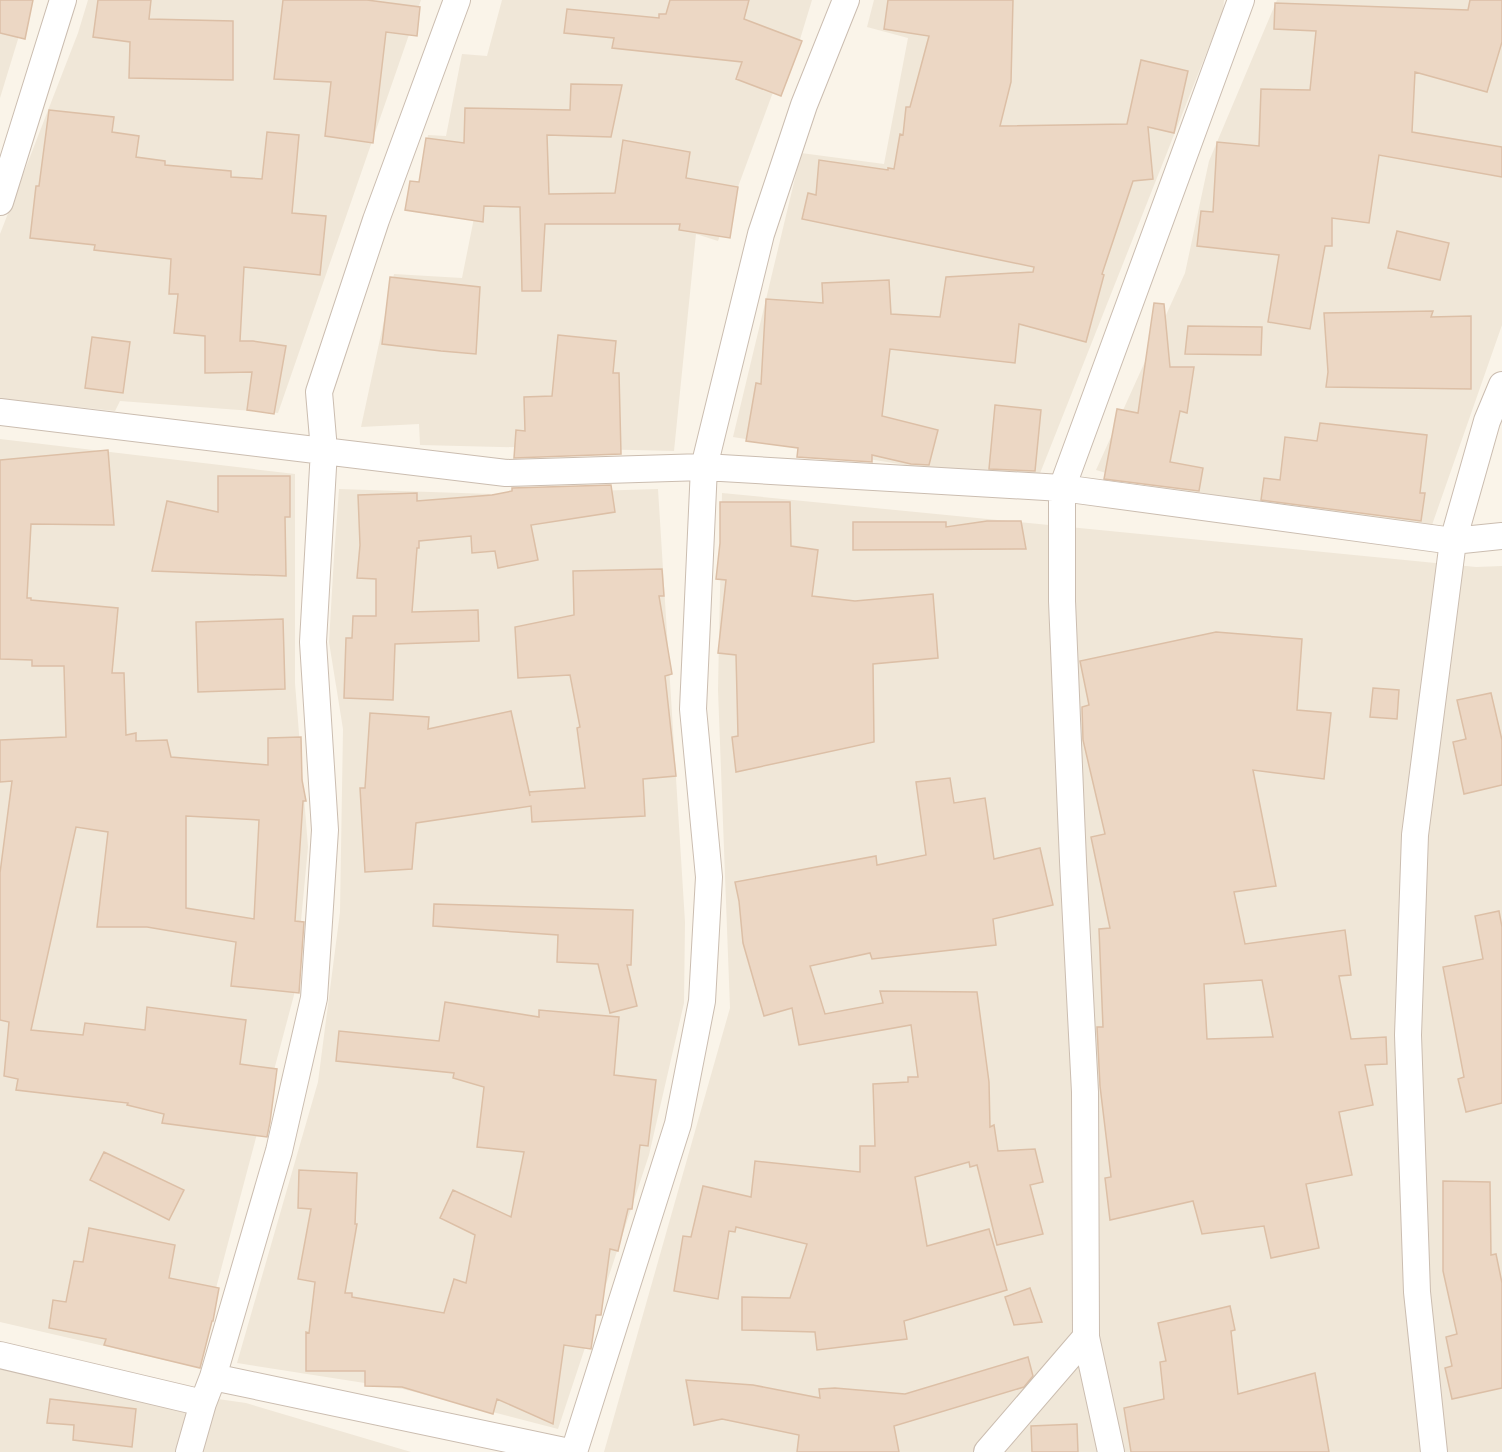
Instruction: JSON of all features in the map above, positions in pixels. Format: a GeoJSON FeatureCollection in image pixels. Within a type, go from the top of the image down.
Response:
{"type":"FeatureCollection","features":[{"type":"Feature","properties":{"kind":"street"},"geometry":{"type":"LineString","coordinates":[[0,202],[63,0]]}},
{"type":"Feature","properties":{"kind":"street"},"geometry":{"type":"LineString","coordinates":[[189,1452],[279,1151],[314,998],[325,830],[313,642],[324,450],[319,392],[376,220],[457,0]]}},
{"type":"Feature","properties":{"kind":"street"},"geometry":{"type":"LineString","coordinates":[[574,1452],[678,1124],[702,1001],[709,877],[693,709],[704,467],[761,234],[804,105],[846,0]]}},
{"type":"Feature","properties":{"kind":"street"},"geometry":{"type":"LineString","coordinates":[[1111,1452],[1086,1337],[1085,1092],[1062,601],[1062,488],[1241,0]]}},
{"type":"Feature","properties":{"kind":"street"},"geometry":{"type":"LineString","coordinates":[[1434,1452],[1417,1292],[1408,1035],[1415,835],[1453,541],[1487,421],[1502,385]]}},
{"type":"Feature","properties":{"kind":"street"},"geometry":{"type":"LineString","coordinates":[[0,412],[506,472],[704,467],[1062,488],[1453,541],[1502,536]]}},
{"type":"Feature","properties":{"kind":"street"},"geometry":{"type":"LineString","coordinates":[[987,1452],[1086,1337]]}},
{"type":"Feature","properties":{"kind":"street"},"geometry":{"type":"LineString","coordinates":[[0,1355],[203,1403]]}},
{"type":"Feature","properties":{"kind":"street"},"geometry":{"type":"LineString","coordinates":[[213,1377],[569,1452]]}},
{"type":"Feature","properties":{"kind":"shaded area"},"geometry":{"type":"Polygon","coordinates":[[[0,0],[30,0],[0,98],[0,0]]]}},
{"type":"Feature","properties":{"kind":"shaded area"},"geometry":{"type":"Polygon","coordinates":[[[88,0],[421,0],[278,413],[120,401],[115,411],[0,399],[0,234],[78,33],[88,0]]]}},
{"type":"Feature","properties":{"kind":"shaded area"},"geometry":{"type":"Polygon","coordinates":[[[502,0],[812,0],[787,82],[776,84],[718,241],[696,234],[674,451],[420,445],[419,424],[361,427],[394,274],[462,278],[475,213],[415,209],[428,135],[446,136],[462,54],[487,56],[502,0]]]}},
{"type":"Feature","properties":{"kind":"shaded area"},"geometry":{"type":"Polygon","coordinates":[[[874,0],[1224,0],[1223,11],[1035,486],[733,437],[801,153],[884,164],[908,38],[867,27],[874,0]]]}},
{"type":"Feature","properties":{"kind":"shaded area"},"geometry":{"type":"Polygon","coordinates":[[[1277,0],[1502,0],[1502,325],[1432,525],[1182,496],[1096,470],[1185,273],[1209,161],[1277,0]]]}},
{"type":"Feature","properties":{"kind":"shaded area"},"geometry":{"type":"Polygon","coordinates":[[[0,439],[295,474],[295,683],[308,847],[294,995],[195,1367],[0,1322],[0,439]]]}},
{"type":"Feature","properties":{"kind":"shaded area"},"geometry":{"type":"Polygon","coordinates":[[[339,489],[492,494],[658,489],[685,922],[684,1003],[649,1155],[558,1429],[403,1389],[237,1363],[318,1082],[340,912],[343,729],[329,642],[339,489]]]}},
{"type":"Feature","properties":{"kind":"shaded area"},"geometry":{"type":"Polygon","coordinates":[[[722,493],[1476,567],[1502,566],[1502,1452],[604,1452],[730,1008],[718,690],[722,493]]]}},
{"type":"Feature","properties":{"kind":"shaded area"},"geometry":{"type":"Polygon","coordinates":[[[0,1368],[246,1403],[411,1452],[0,1452],[0,1368]]]}},
{"type":"Feature","properties":{"kind":"building"},"geometry":{"type":"Polygon","coordinates":[[[0,0],[33,0],[25,39],[0,33],[0,0]]]}},
{"type":"Feature","properties":{"kind":"building"},"geometry":{"type":"Polygon","coordinates":[[[98,0],[151,0],[149,19],[233,21],[233,80],[129,78],[130,42],[93,37],[98,0]]]}},
{"type":"Feature","properties":{"kind":"building"},"geometry":{"type":"Polygon","coordinates":[[[283,0],[367,0],[420,7],[417,36],[386,32],[373,143],[325,136],[331,82],[274,79],[283,0]]]}},
{"type":"Feature","properties":{"kind":"building"},"geometry":{"type":"Polygon","coordinates":[[[670,0],[749,0],[744,19],[802,41],[781,96],[736,79],[742,62],[612,48],[614,38],[564,33],[567,9],[659,18],[659,14],[666,14],[670,0]]]}},
{"type":"Feature","properties":{"kind":"building"},"geometry":{"type":"Polygon","coordinates":[[[888,0],[1013,0],[1011,82],[1000,126],[1127,124],[1141,60],[1188,71],[1174,133],[1148,127],[1153,179],[1133,181],[1102,274],[1104,275],[1086,342],[1019,324],[1015,363],[890,349],[882,416],[938,430],[929,465],[911,464],[872,455],[872,462],[797,457],[798,448],[746,441],[756,383],[761,384],[766,299],[823,303],[822,283],[889,280],[891,314],[940,317],[946,277],[1033,272],[1034,267],[802,219],[808,193],[816,195],[819,160],[894,169],[900,134],[903,135],[906,107],[910,107],[929,36],[884,29],[888,0]]]}},
{"type":"Feature","properties":{"kind":"building"},"geometry":{"type":"Polygon","coordinates":[[[1470,0],[1502,0],[1502,42],[1487,92],[1415,72],[1412,132],[1502,147],[1502,177],[1379,155],[1369,223],[1332,218],[1332,246],[1325,246],[1310,329],[1268,322],[1279,255],[1197,246],[1201,211],[1213,212],[1217,142],[1259,146],[1261,89],[1310,90],[1316,31],[1274,29],[1275,3],[1468,10],[1470,0]]]}},
{"type":"Feature","properties":{"kind":"building"},"geometry":{"type":"Polygon","coordinates":[[[571,84],[622,85],[611,137],[547,135],[549,194],[615,193],[623,140],[690,152],[686,178],[738,187],[730,238],[679,230],[680,224],[545,224],[541,291],[522,291],[520,207],[484,206],[483,222],[405,210],[410,181],[419,182],[426,138],[464,143],[465,108],[570,110],[571,84]]]}},
{"type":"Feature","properties":{"kind":"building"},"geometry":{"type":"Polygon","coordinates":[[[49,110],[114,117],[112,132],[139,136],[136,157],[165,161],[165,165],[231,171],[231,177],[262,179],[267,132],[299,135],[292,213],[326,216],[320,275],[244,267],[240,341],[286,346],[274,414],[247,410],[252,372],[205,373],[205,336],[174,333],[178,294],[169,294],[171,259],[94,250],[95,245],[30,238],[49,110]]]}},
{"type":"Feature","properties":{"kind":"building"},"geometry":{"type":"Polygon","coordinates":[[[1397,231],[1449,243],[1440,280],[1388,268],[1397,231]]]}},
{"type":"Feature","properties":{"kind":"building"},"geometry":{"type":"Polygon","coordinates":[[[390,277],[480,287],[476,354],[382,344],[390,277]]]}},
{"type":"Feature","properties":{"kind":"building"},"geometry":{"type":"Polygon","coordinates":[[[1154,303],[1164,304],[1170,367],[1194,367],[1187,413],[1180,411],[1170,462],[1203,468],[1199,491],[1104,479],[1117,409],[1138,413],[1154,303]]]}},
{"type":"Feature","properties":{"kind":"building"},"geometry":{"type":"Polygon","coordinates":[[[1433,311],[1431,317],[1471,316],[1471,389],[1326,387],[1328,372],[1324,313],[1433,311]]]}},
{"type":"Feature","properties":{"kind":"building"},"geometry":{"type":"Polygon","coordinates":[[[1188,326],[1262,327],[1261,355],[1185,354],[1188,326]]]}},
{"type":"Feature","properties":{"kind":"building"},"geometry":{"type":"Polygon","coordinates":[[[558,335],[616,341],[613,373],[619,373],[621,454],[514,458],[516,430],[525,431],[524,397],[552,396],[558,335]]]}},
{"type":"Feature","properties":{"kind":"building"},"geometry":{"type":"Polygon","coordinates":[[[92,337],[130,342],[123,393],[85,388],[92,337]]]}},
{"type":"Feature","properties":{"kind":"building"},"geometry":{"type":"Polygon","coordinates":[[[995,405],[1041,410],[1035,471],[989,469],[995,405]]]}},
{"type":"Feature","properties":{"kind":"building"},"geometry":{"type":"Polygon","coordinates":[[[1320,423],[1427,435],[1420,493],[1425,493],[1421,521],[1261,500],[1264,478],[1280,480],[1285,437],[1317,441],[1320,423]]]}},
{"type":"Feature","properties":{"kind":"building"},"geometry":{"type":"Polygon","coordinates":[[[108,450],[114,525],[31,524],[27,598],[118,608],[112,673],[124,673],[126,735],[136,733],[136,741],[167,740],[171,757],[268,765],[268,738],[301,737],[302,780],[306,801],[303,801],[295,921],[304,922],[299,993],[231,986],[236,942],[147,927],[97,927],[108,832],[76,827],[31,1030],[83,1035],[85,1023],[145,1030],[147,1007],[246,1020],[240,1064],[277,1069],[267,1137],[162,1123],[164,1114],[127,1105],[128,1103],[16,1090],[18,1079],[4,1076],[9,1022],[0,1020],[0,873],[12,781],[0,782],[0,740],[66,737],[64,666],[32,666],[32,660],[0,659],[0,460],[108,450]],[[186,816],[186,908],[254,919],[259,820],[186,816]]]}},
{"type":"Feature","properties":{"kind":"building"},"geometry":{"type":"Polygon","coordinates":[[[218,476],[290,476],[290,517],[285,517],[286,576],[152,571],[167,501],[218,512],[218,476]]]}},
{"type":"Feature","properties":{"kind":"building"},"geometry":{"type":"Polygon","coordinates":[[[611,485],[615,512],[531,525],[538,560],[498,568],[495,551],[472,553],[471,536],[419,541],[412,612],[478,610],[479,641],[395,644],[393,700],[344,698],[346,638],[352,638],[353,616],[376,616],[376,579],[357,578],[360,545],[358,495],[417,493],[417,501],[492,495],[512,491],[512,488],[611,485]]]}},
{"type":"Feature","properties":{"kind":"building"},"geometry":{"type":"Polygon","coordinates":[[[720,502],[790,502],[791,546],[818,550],[812,596],[855,601],[933,594],[938,658],[873,664],[874,742],[736,772],[732,737],[738,736],[736,655],[718,653],[726,580],[716,579],[720,543],[720,502]]]}},
{"type":"Feature","properties":{"kind":"building"},"geometry":{"type":"Polygon","coordinates":[[[987,521],[1021,521],[1026,549],[853,550],[853,522],[946,522],[946,527],[987,521]]]}},
{"type":"Feature","properties":{"kind":"building"},"geometry":{"type":"Polygon","coordinates":[[[662,569],[664,596],[659,596],[672,674],[665,676],[676,776],[643,779],[645,816],[532,822],[531,806],[416,823],[412,869],[365,872],[360,788],[365,788],[370,713],[429,717],[428,729],[511,711],[529,792],[585,788],[577,728],[580,727],[570,675],[518,678],[515,627],[574,615],[573,571],[662,569]]]}},
{"type":"Feature","properties":{"kind":"building"},"geometry":{"type":"Polygon","coordinates":[[[283,619],[285,689],[198,692],[196,622],[283,619]]]}},
{"type":"Feature","properties":{"kind":"building"},"geometry":{"type":"Polygon","coordinates":[[[1216,632],[1302,639],[1297,710],[1331,713],[1324,779],[1253,770],[1276,886],[1234,892],[1245,944],[1345,930],[1351,975],[1339,976],[1351,1039],[1386,1037],[1387,1064],[1365,1065],[1373,1105],[1339,1112],[1352,1175],[1306,1184],[1319,1248],[1271,1258],[1264,1226],[1202,1234],[1193,1201],[1110,1220],[1105,1178],[1111,1177],[1100,1086],[1097,1027],[1103,1027],[1099,929],[1110,928],[1091,837],[1105,834],[1083,740],[1082,707],[1089,705],[1080,661],[1216,632]],[[1262,980],[1204,984],[1207,1039],[1273,1037],[1262,980]]]}},
{"type":"Feature","properties":{"kind":"building"},"geometry":{"type":"Polygon","coordinates":[[[1373,688],[1399,690],[1397,719],[1370,717],[1373,688]]]}},
{"type":"Feature","properties":{"kind":"building"},"geometry":{"type":"Polygon","coordinates":[[[1491,693],[1502,740],[1502,785],[1464,794],[1453,742],[1466,739],[1457,700],[1491,693]]]}},
{"type":"Feature","properties":{"kind":"building"},"geometry":{"type":"Polygon","coordinates":[[[950,778],[954,803],[985,798],[994,859],[1040,848],[1053,905],[993,919],[996,945],[872,959],[870,953],[810,966],[825,1014],[883,1003],[880,991],[977,992],[989,1082],[990,1127],[994,1125],[998,1151],[1035,1149],[1043,1182],[1030,1185],[1043,1234],[997,1245],[977,1165],[970,1167],[969,1162],[915,1177],[927,1246],[989,1229],[1007,1290],[904,1321],[907,1339],[817,1350],[815,1332],[742,1330],[742,1297],[790,1298],[807,1244],[736,1227],[735,1232],[729,1231],[718,1299],[674,1291],[683,1236],[691,1237],[703,1186],[751,1197],[755,1161],[860,1172],[860,1146],[875,1146],[873,1084],[908,1082],[908,1077],[918,1077],[911,1025],[799,1045],[792,1008],[764,1016],[743,943],[735,882],[876,856],[877,865],[926,855],[916,782],[950,778]]]}},
{"type":"Feature","properties":{"kind":"building"},"geometry":{"type":"Polygon","coordinates":[[[434,904],[633,910],[631,965],[627,965],[637,1006],[610,1013],[598,964],[557,962],[558,935],[433,926],[434,904]]]}},
{"type":"Feature","properties":{"kind":"building"},"geometry":{"type":"Polygon","coordinates":[[[1499,911],[1502,927],[1502,1103],[1466,1112],[1458,1079],[1464,1077],[1443,967],[1483,959],[1475,916],[1499,911]]]}},
{"type":"Feature","properties":{"kind":"building"},"geometry":{"type":"Polygon","coordinates":[[[445,1002],[539,1017],[539,1010],[619,1017],[614,1075],[656,1080],[648,1146],[640,1145],[632,1209],[628,1209],[618,1251],[610,1249],[601,1315],[596,1315],[591,1349],[564,1345],[553,1424],[497,1399],[493,1414],[402,1387],[365,1386],[365,1371],[306,1371],[306,1332],[309,1333],[315,1282],[298,1279],[311,1209],[298,1208],[299,1170],[357,1173],[355,1224],[357,1224],[345,1293],[352,1293],[352,1297],[444,1313],[454,1279],[466,1283],[475,1235],[440,1218],[453,1190],[511,1217],[524,1152],[477,1147],[484,1087],[453,1078],[454,1073],[336,1061],[339,1031],[439,1041],[445,1002]]]}},
{"type":"Feature","properties":{"kind":"building"},"geometry":{"type":"Polygon","coordinates":[[[104,1152],[184,1190],[169,1220],[90,1180],[104,1152]]]}},
{"type":"Feature","properties":{"kind":"building"},"geometry":{"type":"Polygon","coordinates":[[[1443,1181],[1490,1182],[1491,1255],[1496,1254],[1502,1283],[1502,1388],[1452,1399],[1445,1368],[1452,1366],[1446,1337],[1457,1334],[1443,1271],[1443,1181]]]}},
{"type":"Feature","properties":{"kind":"building"},"geometry":{"type":"Polygon","coordinates":[[[89,1228],[175,1245],[169,1278],[219,1288],[200,1368],[104,1345],[106,1339],[49,1328],[53,1300],[66,1302],[74,1261],[83,1262],[89,1228]]]}},
{"type":"Feature","properties":{"kind":"building"},"geometry":{"type":"Polygon","coordinates":[[[1030,1288],[1042,1322],[1014,1325],[1005,1297],[1030,1288]]]}},
{"type":"Feature","properties":{"kind":"building"},"geometry":{"type":"Polygon","coordinates":[[[1230,1306],[1235,1330],[1231,1331],[1238,1394],[1315,1373],[1329,1452],[1131,1452],[1124,1408],[1164,1399],[1160,1362],[1166,1361],[1158,1323],[1230,1306]]]}},
{"type":"Feature","properties":{"kind":"building"},"geometry":{"type":"Polygon","coordinates":[[[1028,1357],[1033,1376],[1024,1387],[894,1426],[899,1452],[797,1452],[799,1435],[722,1419],[694,1425],[686,1380],[753,1385],[820,1398],[819,1389],[835,1388],[905,1394],[1028,1357]]]}},
{"type":"Feature","properties":{"kind":"building"},"geometry":{"type":"Polygon","coordinates":[[[50,1399],[136,1409],[132,1447],[73,1440],[74,1425],[47,1423],[50,1399]]]}},
{"type":"Feature","properties":{"kind":"building"},"geometry":{"type":"Polygon","coordinates":[[[1077,1424],[1078,1452],[1032,1452],[1031,1426],[1077,1424]]]}}]}
